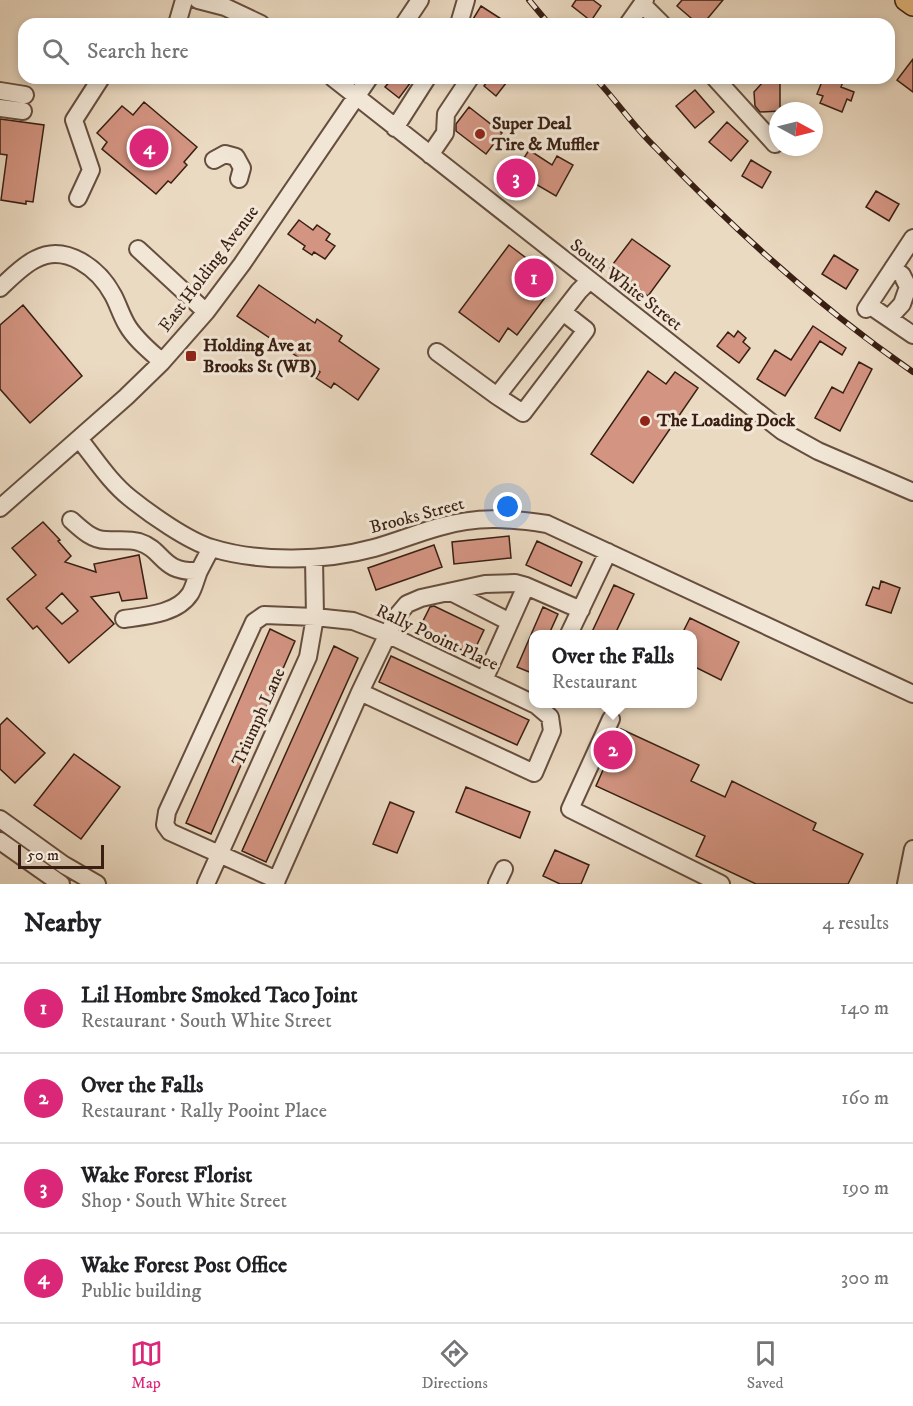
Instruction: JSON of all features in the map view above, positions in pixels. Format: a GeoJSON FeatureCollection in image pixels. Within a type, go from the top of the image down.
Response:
{"type":"FeatureCollection","features":[{"type":"Feature","properties":{"kind":"main road"},"geometry":{"type":"LineString","coordinates":[[906,0],[913,5]]}},
{"type":"Feature","properties":{"kind":"street"},"geometry":{"type":"LineString","coordinates":[[179,18],[184,0]]}},
{"type":"Feature","properties":{"kind":"street"},"geometry":{"type":"LineString","coordinates":[[198,0],[225,7],[246,18]]}},
{"type":"Feature","properties":{"kind":"street"},"geometry":{"type":"LineString","coordinates":[[408,18],[420,0]]}},
{"type":"Feature","properties":{"kind":"street"},"geometry":{"type":"LineString","coordinates":[[461,18],[466,0]]}},
{"type":"Feature","properties":{"kind":"street"},"geometry":{"type":"LineString","coordinates":[[632,18],[644,2],[657,18]]}},
{"type":"Feature","properties":{"kind":"street"},"geometry":{"type":"LineString","coordinates":[[78,198],[91,170],[74,120],[97,84]]}},
{"type":"Feature","properties":{"kind":"street","name":"South White Street"},"geometry":{"type":"LineString","coordinates":[[341,84],[782,431],[818,451],[913,492]]}},
{"type":"Feature","properties":{"kind":"street","name":"East Holding Avenue"},"geometry":{"type":"LineString","coordinates":[[0,508],[80,440],[162,362],[206,312],[242,264],[365,84]]}},
{"type":"Feature","properties":{"kind":"street"},"geometry":{"type":"LineString","coordinates":[[395,128],[423,84]]}},
{"type":"Feature","properties":{"kind":"street"},"geometry":{"type":"LineString","coordinates":[[430,155],[444,133],[446,114],[466,84]]}},
{"type":"Feature","properties":{"kind":"street"},"geometry":{"type":"LineString","coordinates":[[720,84],[769,137]]}},
{"type":"Feature","properties":{"kind":"street"},"geometry":{"type":"LineString","coordinates":[[0,91],[24,103],[0,108]]}},
{"type":"Feature","properties":{"kind":"street"},"geometry":{"type":"LineString","coordinates":[[214,160],[225,154],[236,157],[242,168],[239,179]]}},
{"type":"Feature","properties":{"kind":"street"},"geometry":{"type":"LineString","coordinates":[[913,238],[868,307],[913,335]]}},
{"type":"Feature","properties":{"kind":"street"},"geometry":{"type":"LineString","coordinates":[[138,249],[206,312]]}},
{"type":"Feature","properties":{"kind":"street"},"geometry":{"type":"LineString","coordinates":[[0,288],[27,264],[44,255],[59,254],[74,258],[90,267],[103,280],[128,327],[162,362]]}},
{"type":"Feature","properties":{"kind":"street"},"geometry":{"type":"LineString","coordinates":[[889,318],[902,304],[908,287],[902,275],[893,268]]}},
{"type":"Feature","properties":{"kind":"street"},"geometry":{"type":"LineString","coordinates":[[497,396],[589,281]]}},
{"type":"Feature","properties":{"kind":"street"},"geometry":{"type":"LineString","coordinates":[[437,352],[524,413],[586,330],[563,312]]}},
{"type":"Feature","properties":{"kind":"street","name":"Brooks Street"},"geometry":{"type":"LineString","coordinates":[[80,440],[100,467],[129,497],[189,538],[211,548],[282,558],[314,558],[374,548],[449,525],[476,520],[512,518],[547,524],[913,694]]}},
{"type":"Feature","properties":{"kind":"street"},"geometry":{"type":"LineString","coordinates":[[71,520],[86,534],[104,540],[124,539],[141,543],[170,567],[187,572],[199,571]]}},
{"type":"Feature","properties":{"kind":"street"},"geometry":{"type":"LineString","coordinates":[[124,619],[176,607],[190,594],[211,548]]}},
{"type":"Feature","properties":{"kind":"street"},"geometry":{"type":"LineString","coordinates":[[571,630],[608,552]]}},
{"type":"Feature","properties":{"kind":"street","name":"Triumph Lane"},"geometry":{"type":"LineString","coordinates":[[206,884],[308,657],[315,617],[314,558]]}},
{"type":"Feature","properties":{"kind":"street"},"geometry":{"type":"LineString","coordinates":[[218,855],[276,882],[387,634],[396,617],[407,604],[421,598],[485,584],[515,583],[581,610]]}},
{"type":"Feature","properties":{"kind":"street"},"geometry":{"type":"LineString","coordinates":[[483,680],[526,586]]}},
{"type":"Feature","properties":{"kind":"street"},"geometry":{"type":"LineString","coordinates":[[451,592],[510,622]]}},
{"type":"Feature","properties":{"kind":"street","name":"Rally Pooint Place"},"geometry":{"type":"LineString","coordinates":[[218,855],[170,832],[165,825],[166,812],[254,622],[264,615],[353,621],[387,634],[529,700]]}},
{"type":"Feature","properties":{"kind":"street"},"geometry":{"type":"LineString","coordinates":[[360,692],[534,773],[552,731],[550,717],[541,708]]}},
{"type":"Feature","properties":{"kind":"street"},"geometry":{"type":"LineString","coordinates":[[611,718],[570,809],[721,884]]}},
{"type":"Feature","properties":{"kind":"street"},"geometry":{"type":"LineString","coordinates":[[0,819],[64,865],[97,884]]}},
{"type":"Feature","properties":{"kind":"street"},"geometry":{"type":"LineString","coordinates":[[0,841],[61,884]]}},
{"type":"Feature","properties":{"kind":"street"},"geometry":{"type":"LineString","coordinates":[[906,884],[913,849]]}},
{"type":"Feature","properties":{"kind":"building"},"geometry":{"type":"Polygon","coordinates":[[[576,0],[593,0],[601,6],[593,18],[587,18],[572,6],[576,0]]]}},
{"type":"Feature","properties":{"kind":"building"},"geometry":{"type":"Polygon","coordinates":[[[682,0],[723,0],[708,18],[691,18],[677,6],[682,0]]]}},
{"type":"Feature","properties":{"kind":"building"},"geometry":{"type":"Polygon","coordinates":[[[481,6],[500,18],[474,18],[481,6]]]}},
{"type":"Feature","properties":{"kind":"building"},"geometry":{"type":"Polygon","coordinates":[[[913,59],[913,92],[897,80],[913,59]]]}},
{"type":"Feature","properties":{"kind":"building"},"geometry":{"type":"Polygon","coordinates":[[[388,84],[410,84],[399,98],[385,87],[388,84]]]}},
{"type":"Feature","properties":{"kind":"building"},"geometry":{"type":"Polygon","coordinates":[[[486,84],[505,84],[496,96],[484,86],[486,84]]]}},
{"type":"Feature","properties":{"kind":"building"},"geometry":{"type":"Polygon","coordinates":[[[761,84],[780,84],[780,102],[769,102],[769,112],[760,112],[755,106],[754,92],[761,84]]]}},
{"type":"Feature","properties":{"kind":"building"},"geometry":{"type":"Polygon","coordinates":[[[821,84],[842,84],[841,87],[854,92],[851,101],[847,99],[842,112],[823,104],[820,102],[823,96],[817,94],[821,84]]]}},
{"type":"Feature","properties":{"kind":"building"},"geometry":{"type":"Polygon","coordinates":[[[695,90],[714,112],[695,128],[676,106],[695,90]]]}},
{"type":"Feature","properties":{"kind":"building"},"geometry":{"type":"Polygon","coordinates":[[[144,102],[197,147],[184,162],[187,165],[171,183],[168,181],[156,194],[102,149],[107,142],[97,133],[122,106],[133,115],[144,102]]]}},
{"type":"Feature","properties":{"kind":"building"},"geometry":{"type":"Polygon","coordinates":[[[469,107],[502,133],[486,154],[456,131],[456,124],[469,107]]]}},
{"type":"Feature","properties":{"kind":"building"},"geometry":{"type":"Polygon","coordinates":[[[0,119],[44,125],[33,202],[26,201],[26,204],[1,200],[7,155],[0,154],[0,119]]]}},
{"type":"Feature","properties":{"kind":"building"},"geometry":{"type":"Polygon","coordinates":[[[727,122],[748,141],[731,161],[709,142],[727,122]]]}},
{"type":"Feature","properties":{"kind":"building"},"geometry":{"type":"Polygon","coordinates":[[[529,150],[552,165],[557,156],[573,165],[556,196],[534,183],[525,197],[507,185],[529,150]]]}},
{"type":"Feature","properties":{"kind":"building"},"geometry":{"type":"Polygon","coordinates":[[[751,160],[771,172],[762,188],[742,176],[751,160]]]}},
{"type":"Feature","properties":{"kind":"building"},"geometry":{"type":"Polygon","coordinates":[[[876,191],[899,204],[889,221],[866,207],[876,191]]]}},
{"type":"Feature","properties":{"kind":"building"},"geometry":{"type":"Polygon","coordinates":[[[299,220],[313,230],[317,225],[330,234],[326,240],[335,246],[325,259],[314,252],[312,255],[303,249],[305,246],[288,234],[299,220]]]}},
{"type":"Feature","properties":{"kind":"building"},"geometry":{"type":"Polygon","coordinates":[[[632,239],[670,266],[648,296],[610,268],[632,239]]]}},
{"type":"Feature","properties":{"kind":"building"},"geometry":{"type":"Polygon","coordinates":[[[509,245],[550,276],[540,290],[547,295],[517,335],[508,328],[499,342],[459,312],[509,245]]]}},
{"type":"Feature","properties":{"kind":"building"},"geometry":{"type":"Polygon","coordinates":[[[834,255],[858,270],[846,289],[822,274],[834,255]]]}},
{"type":"Feature","properties":{"kind":"building"},"geometry":{"type":"Polygon","coordinates":[[[259,285],[315,323],[317,319],[342,336],[339,341],[379,369],[358,400],[334,383],[331,388],[316,378],[320,372],[237,316],[259,285]]]}},
{"type":"Feature","properties":{"kind":"building"},"geometry":{"type":"Polygon","coordinates":[[[23,305],[82,376],[30,423],[0,389],[0,325],[23,305]]]}},
{"type":"Feature","properties":{"kind":"building"},"geometry":{"type":"Polygon","coordinates":[[[813,326],[846,348],[842,355],[820,341],[785,396],[757,379],[775,350],[791,360],[813,326]]]}},
{"type":"Feature","properties":{"kind":"building"},"geometry":{"type":"Polygon","coordinates":[[[738,331],[746,338],[743,342],[750,348],[739,363],[717,346],[728,332],[734,337],[738,331]]]}},
{"type":"Feature","properties":{"kind":"building"},"geometry":{"type":"Polygon","coordinates":[[[859,362],[872,369],[840,431],[815,418],[832,387],[843,393],[859,362]]]}},
{"type":"Feature","properties":{"kind":"building","name":"The Loading Dock"},"geometry":{"type":"Polygon","coordinates":[[[648,371],[666,384],[675,372],[698,388],[633,483],[591,454],[648,371]]]}},
{"type":"Feature","properties":{"kind":"building"},"geometry":{"type":"Polygon","coordinates":[[[43,522],[71,556],[65,562],[96,572],[94,564],[139,555],[147,598],[122,601],[119,592],[91,597],[114,624],[69,663],[37,626],[33,629],[7,599],[36,575],[12,548],[43,522]],[[62,593],[46,608],[62,624],[78,611],[62,593]]]}},
{"type":"Feature","properties":{"kind":"building"},"geometry":{"type":"Polygon","coordinates":[[[509,536],[511,558],[454,564],[452,542],[509,536]]]}},
{"type":"Feature","properties":{"kind":"building"},"geometry":{"type":"Polygon","coordinates":[[[537,541],[582,562],[571,586],[526,565],[537,541]]]}},
{"type":"Feature","properties":{"kind":"building"},"geometry":{"type":"Polygon","coordinates":[[[434,545],[442,567],[376,590],[368,568],[434,545]]]}},
{"type":"Feature","properties":{"kind":"building"},"geometry":{"type":"Polygon","coordinates":[[[881,581],[900,588],[891,613],[866,605],[873,587],[879,589],[881,581]]]}},
{"type":"Feature","properties":{"kind":"building"},"geometry":{"type":"Polygon","coordinates":[[[614,585],[634,594],[617,630],[593,630],[614,585]]]}},
{"type":"Feature","properties":{"kind":"building"},"geometry":{"type":"Polygon","coordinates":[[[434,606],[484,630],[472,655],[419,629],[430,607],[434,606]]]}},
{"type":"Feature","properties":{"kind":"building"},"geometry":{"type":"Polygon","coordinates":[[[543,607],[558,614],[551,630],[533,630],[543,607]]]}},
{"type":"Feature","properties":{"kind":"building"},"geometry":{"type":"Polygon","coordinates":[[[690,618],[739,642],[721,680],[697,668],[697,630],[684,630],[690,618]]]}},
{"type":"Feature","properties":{"kind":"building"},"geometry":{"type":"Polygon","coordinates":[[[270,629],[295,641],[211,834],[186,823],[270,629]]]}},
{"type":"Feature","properties":{"kind":"building"},"geometry":{"type":"Polygon","coordinates":[[[529,639],[529,672],[517,667],[529,639]]]}},
{"type":"Feature","properties":{"kind":"building"},"geometry":{"type":"Polygon","coordinates":[[[334,646],[358,658],[266,862],[242,851],[334,646]]]}},
{"type":"Feature","properties":{"kind":"building"},"geometry":{"type":"Polygon","coordinates":[[[391,656],[529,720],[517,745],[379,682],[391,656]]]}},
{"type":"Feature","properties":{"kind":"building"},"geometry":{"type":"Polygon","coordinates":[[[7,718],[45,753],[15,783],[0,769],[0,725],[7,718]]]}},
{"type":"Feature","properties":{"kind":"building"},"geometry":{"type":"Polygon","coordinates":[[[621,729],[699,765],[691,781],[725,797],[732,781],[816,823],[813,830],[863,854],[848,884],[756,884],[696,856],[705,836],[596,786],[621,729]]]}},
{"type":"Feature","properties":{"kind":"building"},"geometry":{"type":"Polygon","coordinates":[[[74,754],[120,787],[81,839],[34,805],[74,754]]]}},
{"type":"Feature","properties":{"kind":"building"},"geometry":{"type":"Polygon","coordinates":[[[466,787],[530,812],[520,838],[456,812],[466,787]]]}},
{"type":"Feature","properties":{"kind":"building"},"geometry":{"type":"Polygon","coordinates":[[[390,802],[414,812],[397,853],[373,844],[390,802]]]}},
{"type":"Feature","properties":{"kind":"building"},"geometry":{"type":"Polygon","coordinates":[[[555,850],[589,865],[581,884],[560,884],[543,876],[555,850]]]}},
{"type":"Feature","properties":{"kind":"railway"},"geometry":{"type":"LineString","coordinates":[[529,0],[544,18]]}},
{"type":"Feature","properties":{"kind":"railway"},"geometry":{"type":"LineString","coordinates":[[600,84],[647,139],[747,238],[844,321],[913,372]]}},
{"type":"Feature","properties":{"kind":"place","name":"Super Deal Tire & Muffler"},"geometry":{"type":"Point","coordinates":[480,134]}},
{"type":"Feature","properties":{"kind":"place","name":"Wake Forest Post Office"},"geometry":{"type":"Point","coordinates":[149,148]}},
{"type":"Feature","properties":{"kind":"place","name":"Wake Forest Florist"},"geometry":{"type":"Point","coordinates":[516,178]}},
{"type":"Feature","properties":{"kind":"place","name":"Lil Hombre Smoked Taco Joint"},"geometry":{"type":"Point","coordinates":[534,278]}},
{"type":"Feature","properties":{"kind":"place","name":"Holding Ave at Brooks St (WB)"},"geometry":{"type":"Point","coordinates":[191,356]}},
{"type":"Feature","properties":{"kind":"place","name":"The Loading Dock"},"geometry":{"type":"Point","coordinates":[645,421]}},
{"type":"Feature","properties":{"kind":"place","name":"Over the Falls"},"geometry":{"type":"Point","coordinates":[613,750]}}]}
